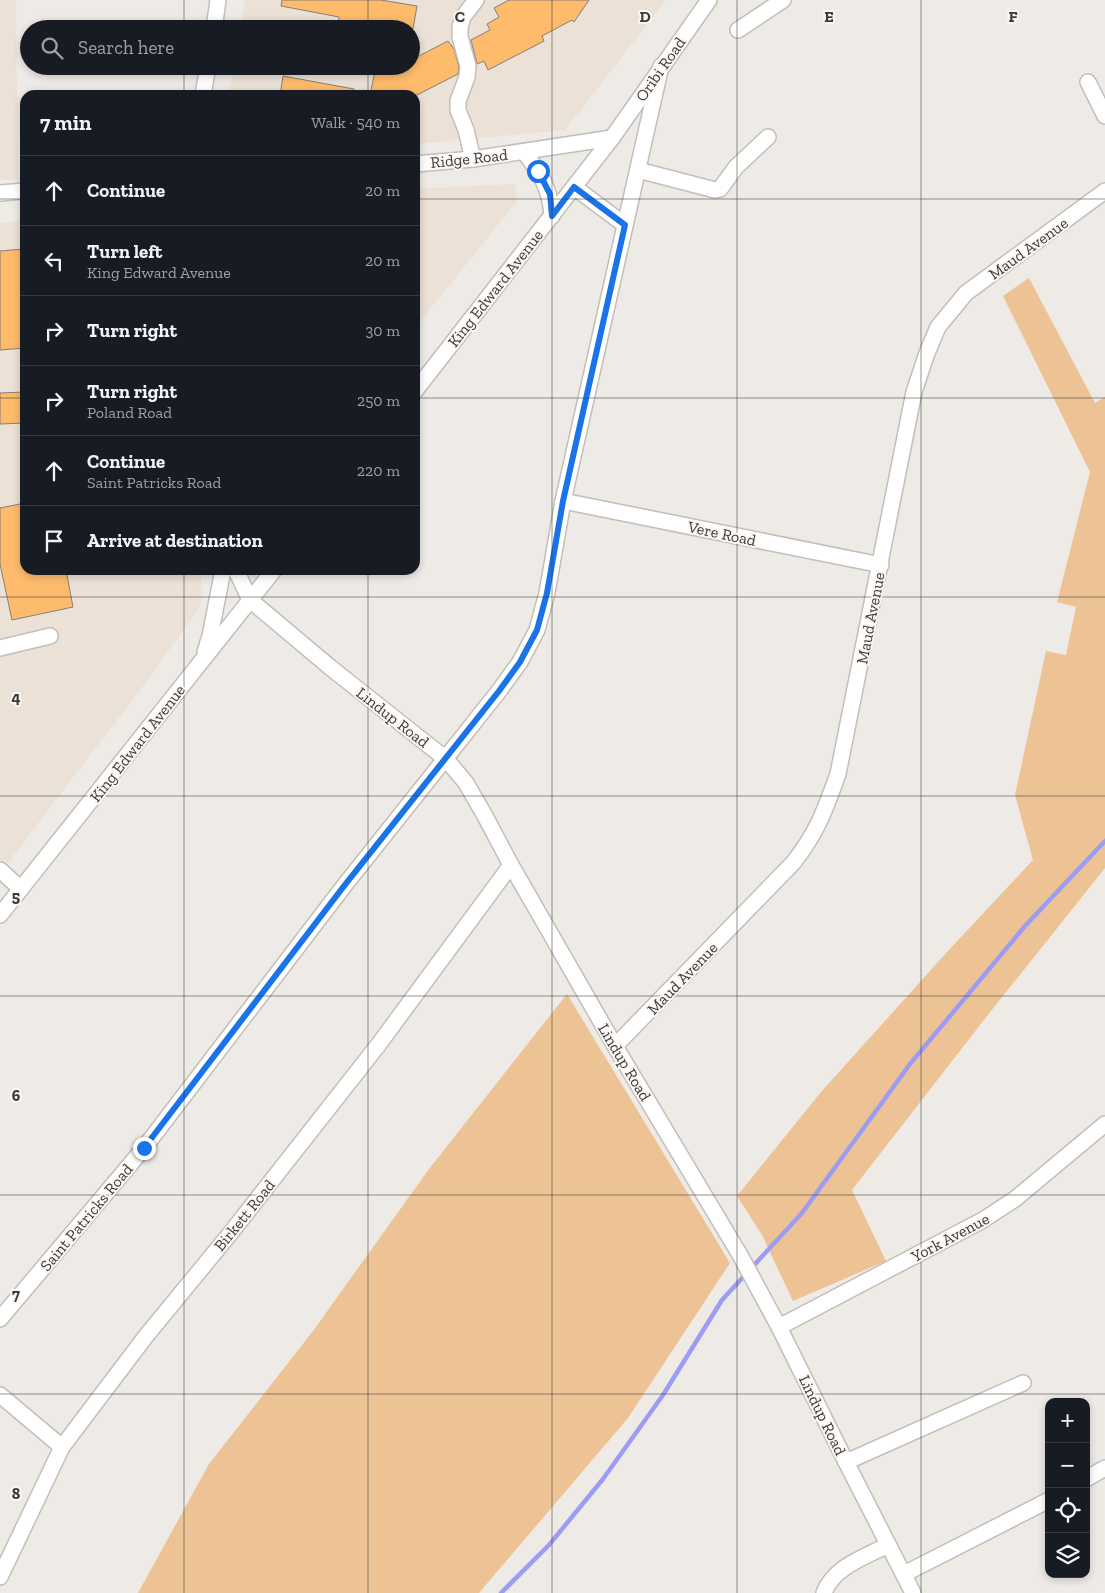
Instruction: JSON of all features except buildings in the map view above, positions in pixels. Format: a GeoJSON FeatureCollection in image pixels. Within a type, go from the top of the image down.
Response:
{"type":"FeatureCollection","features":[{"type":"Feature","properties":{"kind":"street"},"geometry":{"type":"LineString","coordinates":[[215,20],[218,0]]}},
{"type":"Feature","properties":{"kind":"street"},"geometry":{"type":"LineString","coordinates":[[473,159],[466,130],[458,110],[458,101],[467,77],[468,66],[460,37],[460,27],[463,17],[476,0]]}},
{"type":"Feature","properties":{"kind":"street","name":"Oribi Road"},"geometry":{"type":"LineString","coordinates":[[612,138],[709,0]]}},
{"type":"Feature","properties":{"kind":"street"},"geometry":{"type":"LineString","coordinates":[[738,30],[783,0]]}},
{"type":"Feature","properties":{"kind":"street","name":"Saint Patricks Road"},"geometry":{"type":"LineString","coordinates":[[0,1319],[144,1148],[344,886],[446,759],[520,662],[537,630],[547,593],[563,501],[662,66]]}},
{"type":"Feature","properties":{"kind":"street"},"geometry":{"type":"LineString","coordinates":[[204,90],[206,75]]}},
{"type":"Feature","properties":{"kind":"street"},"geometry":{"type":"LineString","coordinates":[[1088,82],[1105,116]]}},
{"type":"Feature","properties":{"kind":"street"},"geometry":{"type":"LineString","coordinates":[[638,170],[720,190],[736,167],[768,136]]}},
{"type":"Feature","properties":{"kind":"street","name":"Ridge Road"},"geometry":{"type":"LineString","coordinates":[[420,164],[473,159],[612,138]]}},
{"type":"Feature","properties":{"kind":"street","name":"King Edward Avenue"},"geometry":{"type":"LineString","coordinates":[[420,385],[612,138]]}},
{"type":"Feature","properties":{"kind":"street"},"geometry":{"type":"LineString","coordinates":[[524,152],[543,179],[550,194],[552,216]]}},
{"type":"Feature","properties":{"kind":"street"},"geometry":{"type":"LineString","coordinates":[[574,187],[625,225]]}},
{"type":"Feature","properties":{"kind":"street"},"geometry":{"type":"LineString","coordinates":[[0,192],[20,191]]}},
{"type":"Feature","properties":{"kind":"street","name":"Maud Avenue"},"geometry":{"type":"LineString","coordinates":[[615,1046],[792,863],[808,844],[822,818],[838,774],[914,392],[926,353],[938,327],[966,293],[1105,191]]}},
{"type":"Feature","properties":{"kind":"street","name":"Vere Road"},"geometry":{"type":"LineString","coordinates":[[563,501],[881,565]]}},
{"type":"Feature","properties":{"kind":"street"},"geometry":{"type":"LineString","coordinates":[[202,661],[210,636],[222,575]]}},
{"type":"Feature","properties":{"kind":"street"},"geometry":{"type":"LineString","coordinates":[[238,575],[250,600]]}},
{"type":"Feature","properties":{"kind":"street","name":"King Edward Avenue"},"geometry":{"type":"LineString","coordinates":[[0,915],[270,575]]}},
{"type":"Feature","properties":{"kind":"street","name":"Lindup Road"},"geometry":{"type":"LineString","coordinates":[[250,600],[331,668],[446,759],[466,784],[615,1046],[740,1255],[779,1327],[913,1593]]}},
{"type":"Feature","properties":{"kind":"street"},"geometry":{"type":"LineString","coordinates":[[0,648],[50,636]]}},
{"type":"Feature","properties":{"kind":"street","name":"Birkett Road"},"geometry":{"type":"LineString","coordinates":[[0,1577],[62,1447],[146,1336],[229,1235],[379,1044],[511,865]]}},
{"type":"Feature","properties":{"kind":"street"},"geometry":{"type":"LineString","coordinates":[[0,870],[21,889]]}},
{"type":"Feature","properties":{"kind":"street","name":"York Avenue"},"geometry":{"type":"LineString","coordinates":[[779,1327],[983,1220],[1015,1199],[1105,1124]]}},
{"type":"Feature","properties":{"kind":"street"},"geometry":{"type":"LineString","coordinates":[[846,1462],[1023,1383]]}},
{"type":"Feature","properties":{"kind":"street"},"geometry":{"type":"LineString","coordinates":[[0,1395],[62,1447]]}},
{"type":"Feature","properties":{"kind":"street"},"geometry":{"type":"LineString","coordinates":[[1090,1477],[1105,1468]]}},
{"type":"Feature","properties":{"kind":"street"},"geometry":{"type":"LineString","coordinates":[[904,1574],[1045,1502]]}},
{"type":"Feature","properties":{"kind":"street"},"geometry":{"type":"LineString","coordinates":[[824,1593],[836,1574],[888,1545]]}},
{"type":"Feature","properties":{"kind":"shaded area"},"geometry":{"type":"Polygon","coordinates":[[[0,0],[16,0],[18,179],[0,180],[0,0]]]}},
{"type":"Feature","properties":{"kind":"shaded area"},"geometry":{"type":"Polygon","coordinates":[[[245,0],[666,0],[565,130],[420,144],[420,90],[230,90],[232,75],[420,75],[420,20],[242,20],[245,0]]]}},
{"type":"Feature","properties":{"kind":"shaded area"},"geometry":{"type":"Polygon","coordinates":[[[515,184],[517,201],[420,322],[420,189],[515,184]]]}},
{"type":"Feature","properties":{"kind":"shaded area"},"geometry":{"type":"Polygon","coordinates":[[[20,221],[20,575],[201,575],[202,597],[198,610],[143,686],[0,873],[0,223],[20,221]]]}},
{"type":"Feature","properties":{"kind":"shaded area"},"geometry":{"type":"Polygon","coordinates":[[[1029,278],[1095,403],[1105,397],[1105,868],[852,1190],[886,1261],[793,1301],[762,1235],[737,1196],[821,1092],[1033,860],[1015,795],[1046,651],[1066,655],[1076,607],[1057,602],[1090,472],[1003,296],[1029,278]]]}},
{"type":"Feature","properties":{"kind":"shaded area"},"geometry":{"type":"Polygon","coordinates":[[[567,994],[730,1263],[628,1418],[479,1593],[138,1593],[209,1464],[313,1331],[429,1169],[567,994]]]}},
{"type":"Feature","properties":{"kind":"waterway"},"geometry":{"type":"LineString","coordinates":[[501,1593],[549,1545],[603,1479],[663,1395],[722,1300],[802,1213],[910,1064],[1025,926],[1105,841]]}},
{"type":"Feature","properties":{"kind":"route"},"geometry":{"type":"LineString","coordinates":[[144,1148],[344,886],[499,691],[520,662],[537,630],[547,593],[563,501],[625,225],[574,187],[552,216],[550,194],[538,171]]}}]}
